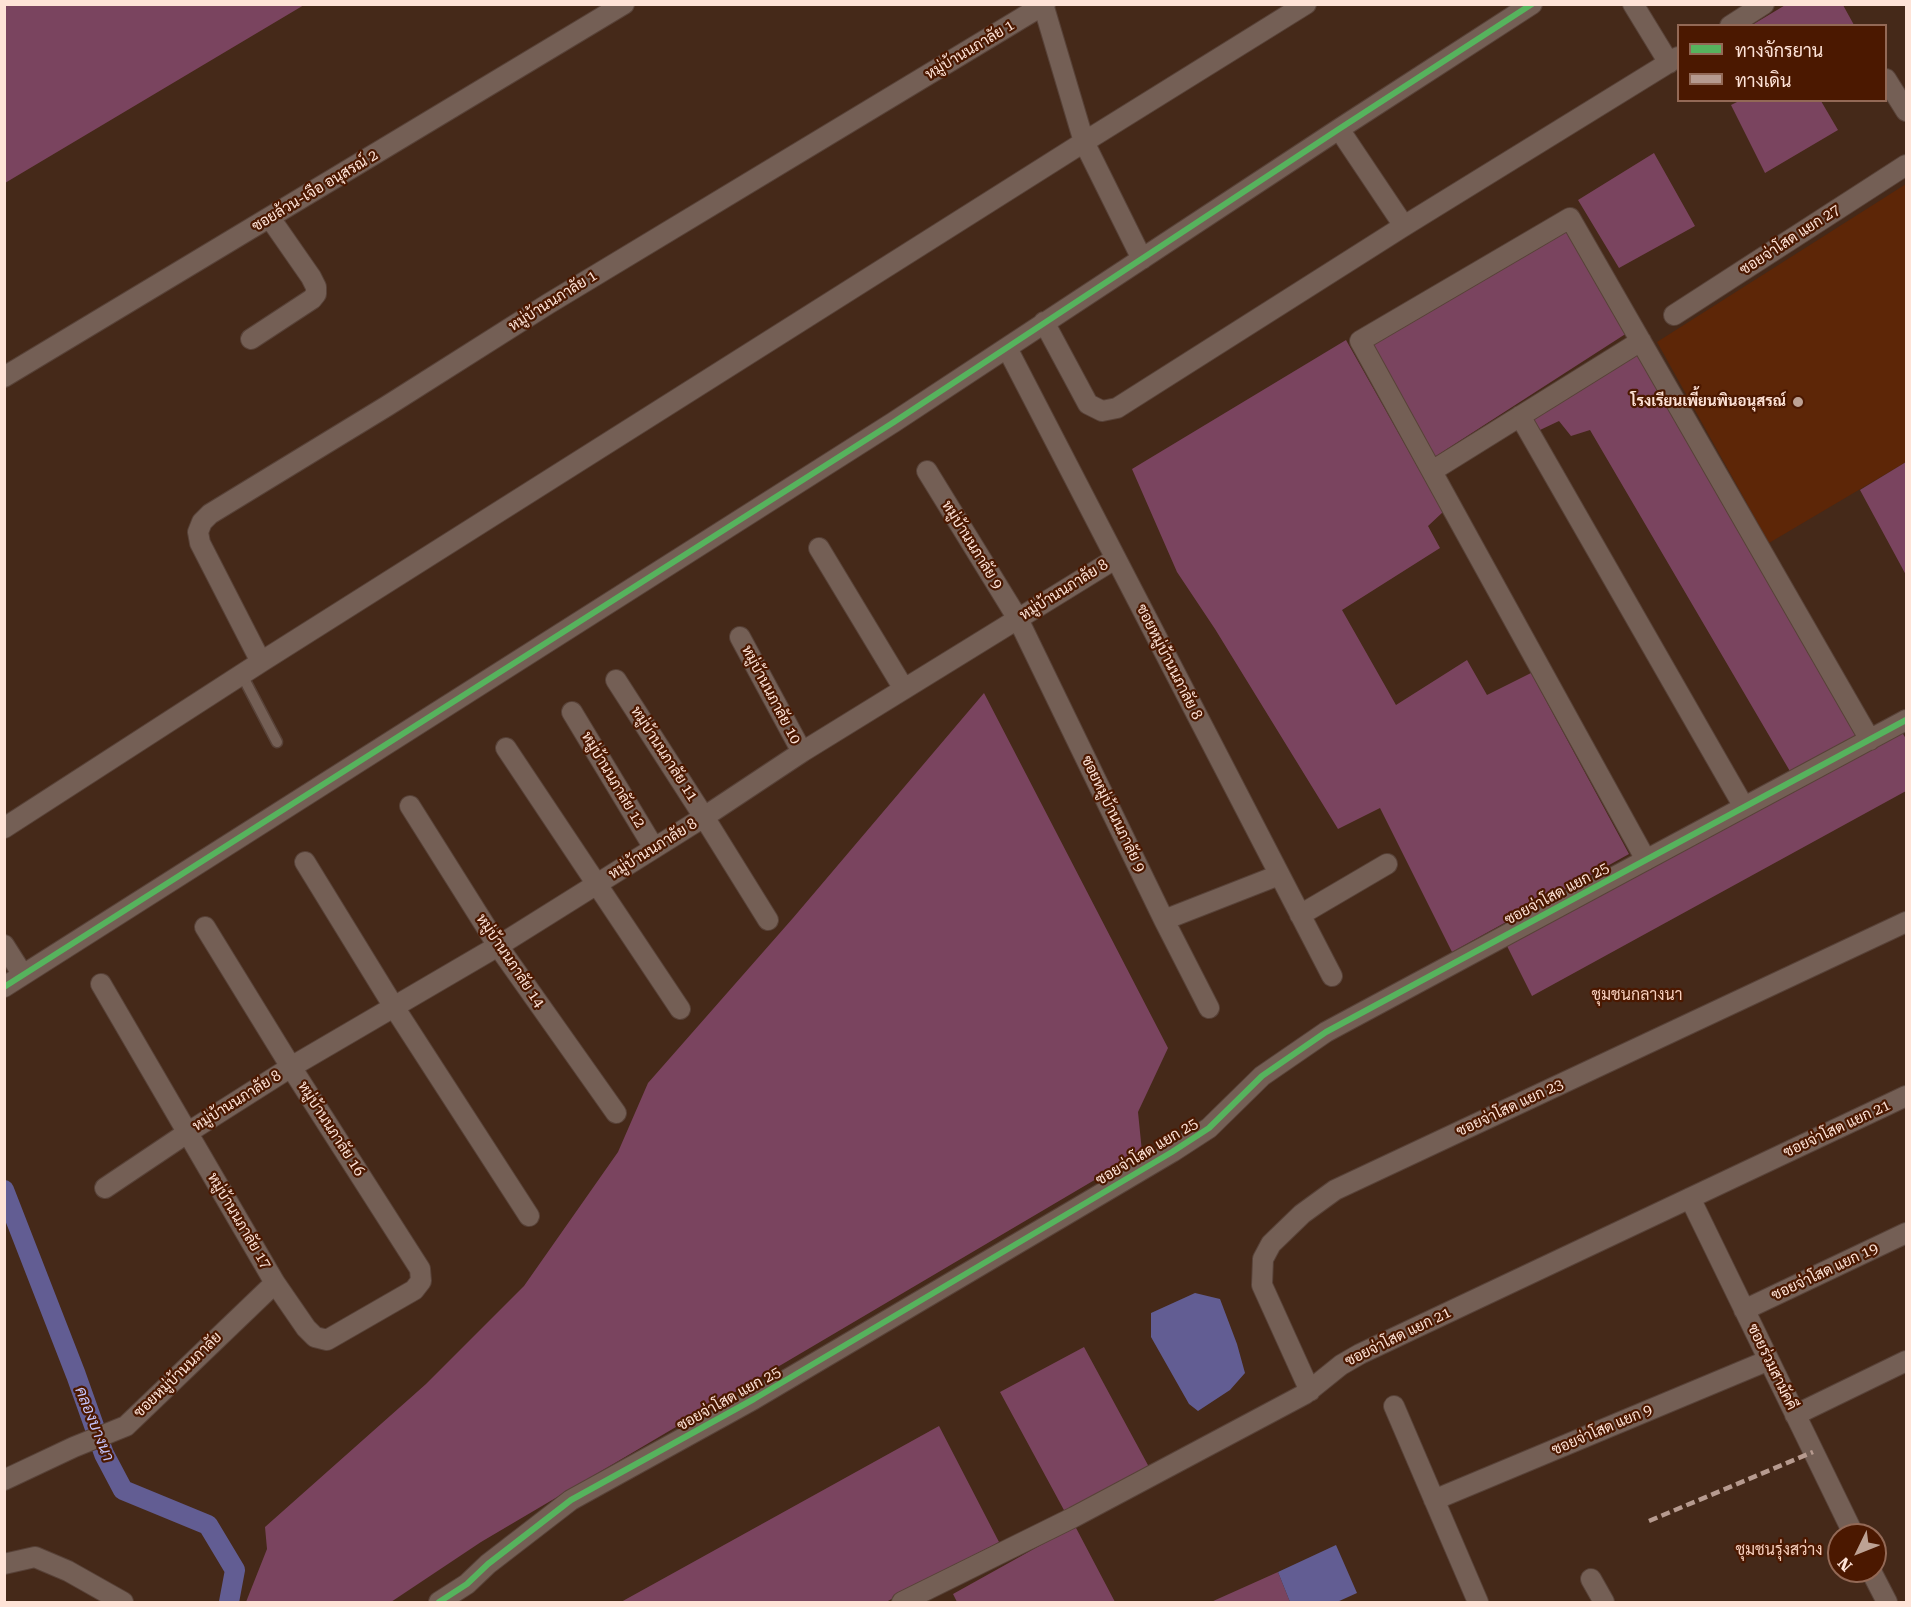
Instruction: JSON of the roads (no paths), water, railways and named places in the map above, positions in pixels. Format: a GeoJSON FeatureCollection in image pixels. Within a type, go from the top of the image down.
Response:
{"type":"FeatureCollection","features":[{"type":"Feature","properties":{"kind":"street","name":"ซอยล้วน-เจือ อนุสรณ์ 2"},"geometry":{"type":"LineString","coordinates":[[4,377],[624,4]]}},
{"type":"Feature","properties":{"kind":"street"},"geometry":{"type":"LineString","coordinates":[[4,828],[261,662],[1306,4]]}},
{"type":"Feature","properties":{"kind":"street"},"geometry":{"type":"LineString","coordinates":[[4,987],[894,422],[1532,4]]}},
{"type":"Feature","properties":{"kind":"street"},"geometry":{"type":"LineString","coordinates":[[1044,322],[1088,404],[1102,411],[1117,408],[1404,226],[1674,60],[1633,4]]}},
{"type":"Feature","properties":{"kind":"street"},"geometry":{"type":"LineString","coordinates":[[1733,24],[1764,4]]}},
{"type":"Feature","properties":{"kind":"street"},"geometry":{"type":"LineString","coordinates":[[1044,5],[1084,142],[1142,259]]}},
{"type":"Feature","properties":{"kind":"street","name":"หมู่บ้านนภาลัย 1"},"geometry":{"type":"LineString","coordinates":[[261,662],[200,543],[198,532],[202,522],[210,514],[548,304],[1044,5]]}},
{"type":"Feature","properties":{"kind":"street"},"geometry":{"type":"LineString","coordinates":[[1887,81],[1906,111]]}},
{"type":"Feature","properties":{"kind":"street"},"geometry":{"type":"LineString","coordinates":[[1339,129],[1404,226]]}},
{"type":"Feature","properties":{"kind":"street","name":"ซอยจ่าโสด แยก 27"},"geometry":{"type":"LineString","coordinates":[[1674,315],[1906,165]]}},
{"type":"Feature","properties":{"kind":"street"},"geometry":{"type":"LineString","coordinates":[[251,339],[312,299],[316,294],[316,287],[311,277],[270,218]]}},
{"type":"Feature","properties":{"kind":"street"},"geometry":{"type":"LineString","coordinates":[[1646,860],[1360,341],[1570,218],[1870,740]]}},
{"type":"Feature","properties":{"kind":"street"},"geometry":{"type":"LineString","coordinates":[[1432,471],[1641,341]]}},
{"type":"Feature","properties":{"kind":"street","name":"ซอยหมู่บ้านนภาลัย 8"},"geometry":{"type":"LineString","coordinates":[[1007,348],[1332,976]]}},
{"type":"Feature","properties":{"kind":"street"},"geometry":{"type":"LineString","coordinates":[[1520,416],[1744,807]]}},
{"type":"Feature","properties":{"kind":"street","name":"หมู่บ้านนภาลัย 9"},"geometry":{"type":"LineString","coordinates":[[927,471],[1018,619]]}},
{"type":"Feature","properties":{"kind":"street"},"geometry":{"type":"LineString","coordinates":[[819,548],[904,689]]}},
{"type":"Feature","properties":{"kind":"street","name":"หมู่บ้านนภาลัย 8"},"geometry":{"type":"LineString","coordinates":[[105,1188],[291,1067],[498,946],[704,817],[802,752],[1115,559]]}},
{"type":"Feature","properties":{"kind":"street","name":"ซอยหมู่บ้านนภาลัย 9"},"geometry":{"type":"LineString","coordinates":[[1018,619],[1209,1008]]}},
{"type":"Feature","properties":{"kind":"street","name":"หมู่บ้านนภาลัย 10"},"geometry":{"type":"LineString","coordinates":[[740,637],[802,752]]}},
{"type":"Feature","properties":{"kind":"street","name":"หมู่บ้านนภาลัย 11"},"geometry":{"type":"LineString","coordinates":[[616,680],[768,920]]}},
{"type":"Feature","properties":{"kind":"street","name":"หมู่บ้านนภาลัย 12"},"geometry":{"type":"LineString","coordinates":[[572,712],[654,848]]}},
{"type":"Feature","properties":{"kind":"street","name":"ซอยจ่าโสด แยก 25"},"geometry":{"type":"LineString","coordinates":[[439,1602],[467,1584],[488,1564],[571,1500],[754,1399],[1172,1152],[1209,1128],[1262,1076],[1326,1032],[1906,720]]}},
{"type":"Feature","properties":{"kind":"street"},"geometry":{"type":"LineString","coordinates":[[506,748],[680,1009]]}},
{"type":"Feature","properties":{"kind":"street","name":"หมู่บ้านนภาลัย 14"},"geometry":{"type":"LineString","coordinates":[[410,806],[498,946],[616,1113]]}},
{"type":"Feature","properties":{"kind":"street"},"geometry":{"type":"LineString","coordinates":[[306,862],[394,1006],[529,1216]]}},
{"type":"Feature","properties":{"kind":"street"},"geometry":{"type":"LineString","coordinates":[[1300,915],[1388,864]]}},
{"type":"Feature","properties":{"kind":"street"},"geometry":{"type":"LineString","coordinates":[[1164,920],[1279,875]]}},
{"type":"Feature","properties":{"kind":"street","name":"ซอยจ่าโสด แยก 23"},"geometry":{"type":"LineString","coordinates":[[1310,1391],[1262,1285],[1263,1259],[1271,1244],[1302,1214],[1335,1190],[1906,922]]}},
{"type":"Feature","properties":{"kind":"street","name":"หมู่บ้านนภาลัย 16"},"geometry":{"type":"LineString","coordinates":[[205,927],[420,1269]]}},
{"type":"Feature","properties":{"kind":"street"},"geometry":{"type":"LineString","coordinates":[[4,945],[23,975]]}},
{"type":"Feature","properties":{"kind":"street","name":"หมู่บ้านนภาลัย 17"},"geometry":{"type":"LineString","coordinates":[[101,984],[275,1283],[306,1328],[315,1337],[327,1340],[414,1290],[421,1281],[420,1269]]}},
{"type":"Feature","properties":{"kind":"street","name":"ซอยจ่าโสด แยก 21"},"geometry":{"type":"LineString","coordinates":[[902,1602],[1074,1517],[1310,1391],[1341,1365],[1360,1354],[1906,1096]]}},
{"type":"Feature","properties":{"kind":"street","name":"ซอยร่วมสามัคคี"},"geometry":{"type":"LineString","coordinates":[[1690,1198],[1848,1523]]}},
{"type":"Feature","properties":{"kind":"street","name":"ซอยจ่าโสด แยก 19"},"geometry":{"type":"LineString","coordinates":[[1744,1310],[1906,1233]]}},
{"type":"Feature","properties":{"kind":"street","name":"ซอยหมู่บ้านนภาลัย"},"geometry":{"type":"LineString","coordinates":[[4,1480],[74,1447],[126,1426],[275,1283]]}},
{"type":"Feature","properties":{"kind":"street","name":"ซอยจ่าโสด แยก 9"},"geometry":{"type":"LineString","coordinates":[[1434,1500],[1769,1360]]}},
{"type":"Feature","properties":{"kind":"street"},"geometry":{"type":"LineString","coordinates":[[1796,1415],[1906,1361]]}},
{"type":"Feature","properties":{"kind":"street"},"geometry":{"type":"LineString","coordinates":[[1394,1406],[1478,1602]]}},
{"type":"Feature","properties":{"kind":"street"},"geometry":{"type":"LineString","coordinates":[[4,1564],[35,1557],[68,1570],[123,1602]]}},
{"type":"Feature","properties":{"kind":"street"},"geometry":{"type":"LineString","coordinates":[[1591,1579],[1604,1602]]}},
{"type":"Feature","properties":{"kind":"street"},"geometry":{"type":"LineString","coordinates":[[1877,1583],[1887,1602]]}},
{"type":"Feature","properties":{"kind":"lane"},"geometry":{"type":"LineString","coordinates":[[242,675],[278,742]]}},
{"type":"Feature","properties":{"kind":"waterway","name":"คลองบางนา"},"geometry":{"type":"LineString","coordinates":[[4,1190],[104,1454],[123,1490],[208,1525],[235,1570],[229,1602]]}},
{"type":"Feature","properties":{"kind":"place","name":"โรงเรียนเพี้ยนพินอนุสรณ์"},"geometry":{"type":"Point","coordinates":[1798,402]}},
{"type":"Feature","properties":{"kind":"district","name":"ชุมชนกลางนา"},"geometry":{"type":"Point","coordinates":[1637,995]}},
{"type":"Feature","properties":{"kind":"district","name":"ชุมชนรุ่งสว่าง"},"geometry":{"type":"Point","coordinates":[1779,1550]}}]}
